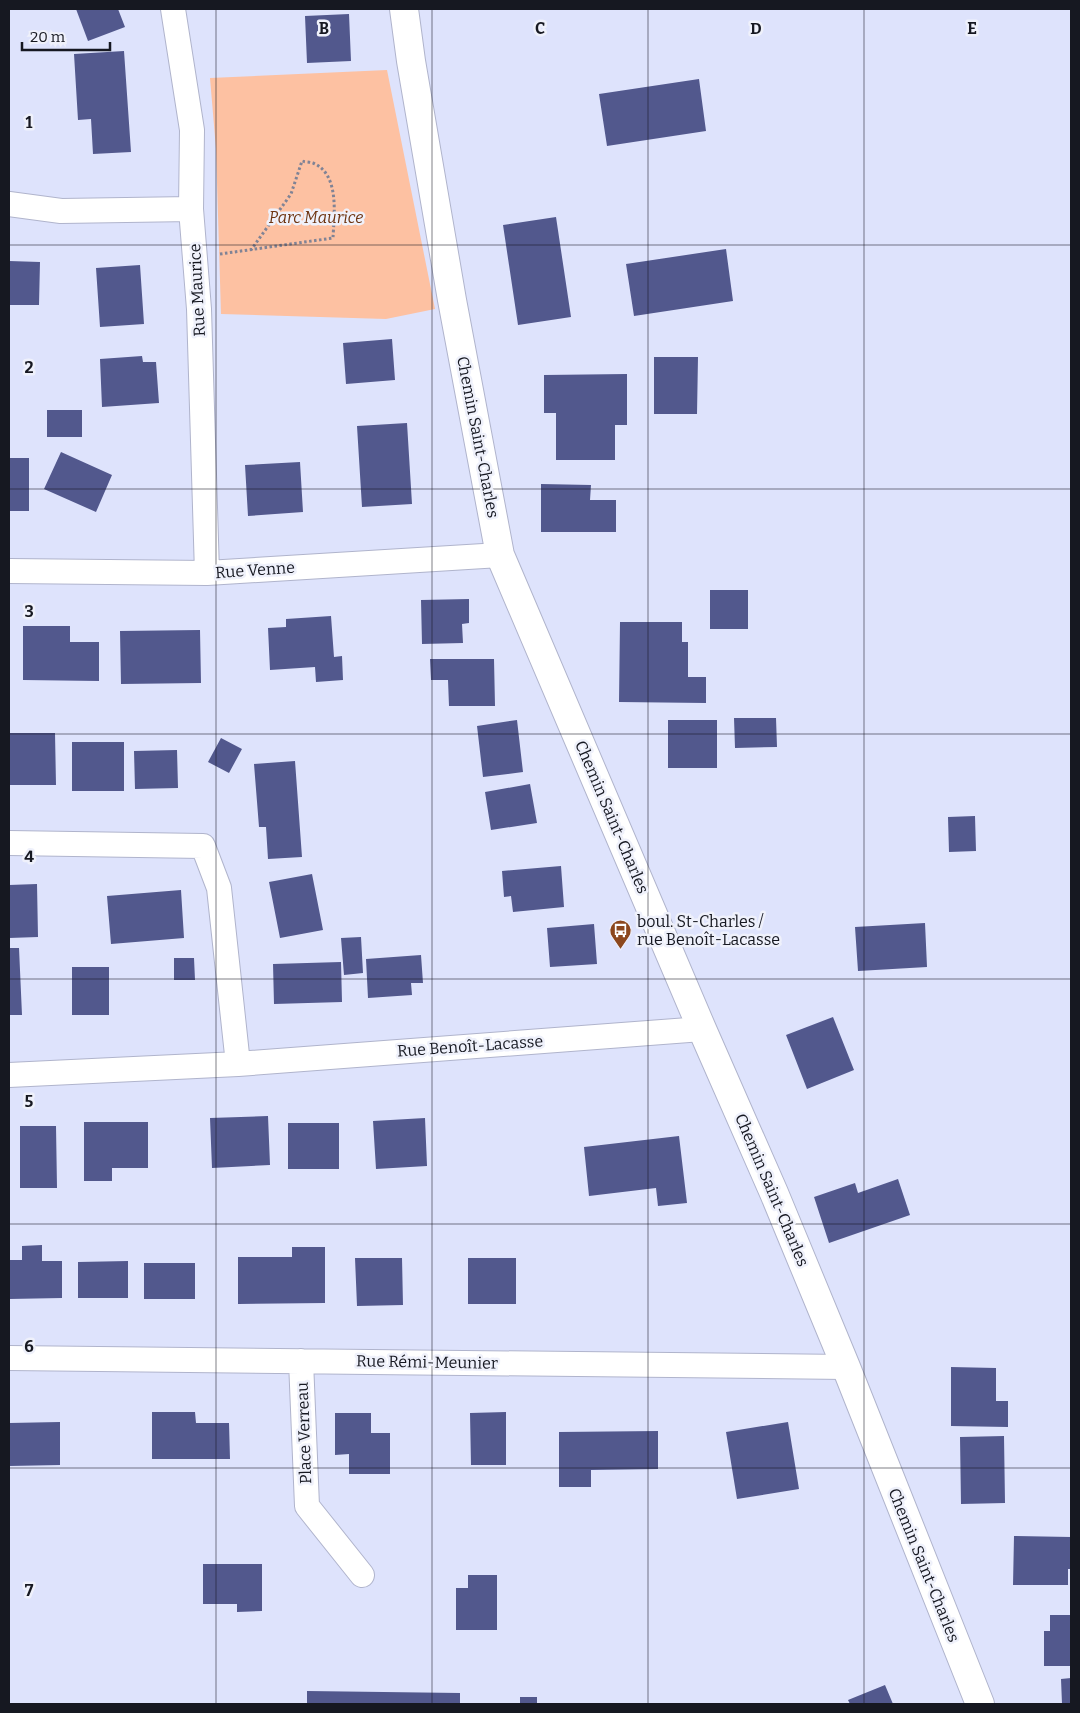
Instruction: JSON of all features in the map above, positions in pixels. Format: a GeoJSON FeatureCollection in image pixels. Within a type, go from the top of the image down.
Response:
{"type":"FeatureCollection","features":[{"type":"Feature","properties":{"kind":"main road","name":"Chemin Saint-Charles"},"geometry":{"type":"LineString","coordinates":[[404,9],[411,61],[452,300],[500,555],[774,1193],[846,1367],[980,1704]]}},
{"type":"Feature","properties":{"kind":"street","name":"Rue Maurice"},"geometry":{"type":"LineString","coordinates":[[173,9],[192,130],[192,210],[199,319],[207,573]]}},
{"type":"Feature","properties":{"kind":"street"},"geometry":{"type":"LineString","coordinates":[[9,204],[61,211],[192,210]]}},
{"type":"Feature","properties":{"kind":"street","name":"Rue Venne"},"geometry":{"type":"LineString","coordinates":[[9,571],[207,573],[500,555]]}},
{"type":"Feature","properties":{"kind":"street"},"geometry":{"type":"LineString","coordinates":[[9,843],[202,846],[218,888],[238,1064]]}},
{"type":"Feature","properties":{"kind":"street","name":"Rue Benoît-Lacasse"},"geometry":{"type":"LineString","coordinates":[[9,1075],[238,1064],[702,1029]]}},
{"type":"Feature","properties":{"kind":"street","name":"Rue Rémi-Meunier"},"geometry":{"type":"LineString","coordinates":[[9,1358],[846,1367]]}},
{"type":"Feature","properties":{"kind":"street","name":"Place Verreau"},"geometry":{"type":"LineString","coordinates":[[301,1361],[307,1506],[362,1575]]}},
{"type":"Feature","properties":{"kind":"path"},"geometry":{"type":"LineString","coordinates":[[195,257],[252,250],[333,238],[335,195],[325,172],[314,164],[302,161],[291,194],[252,250]]}},
{"type":"Feature","properties":{"kind":"green space","name":"Parc Maurice"},"geometry":{"type":"Polygon","coordinates":[[[387,70],[435,309],[386,319],[221,314],[216,149],[210,78],[387,70]]]}},
{"type":"Feature","properties":{"kind":"building"},"geometry":{"type":"Polygon","coordinates":[[[76,9],[118,9],[125,27],[88,41],[76,9]]]}},
{"type":"Feature","properties":{"kind":"building"},"geometry":{"type":"Polygon","coordinates":[[[349,14],[351,61],[307,63],[305,16],[349,14]]]}},
{"type":"Feature","properties":{"kind":"building"},"geometry":{"type":"Polygon","coordinates":[[[124,51],[131,152],[93,154],[91,119],[78,120],[74,54],[124,51]]]}},
{"type":"Feature","properties":{"kind":"building"},"geometry":{"type":"Polygon","coordinates":[[[699,79],[706,131],[607,146],[599,94],[699,79]]]}},
{"type":"Feature","properties":{"kind":"building"},"geometry":{"type":"Polygon","coordinates":[[[556,217],[571,317],[518,325],[503,225],[556,217]]]}},
{"type":"Feature","properties":{"kind":"building"},"geometry":{"type":"Polygon","coordinates":[[[726,249],[733,301],[634,316],[626,264],[726,249]]]}},
{"type":"Feature","properties":{"kind":"building"},"geometry":{"type":"Polygon","coordinates":[[[9,261],[40,262],[39,305],[9,305],[9,261]]]}},
{"type":"Feature","properties":{"kind":"building"},"geometry":{"type":"Polygon","coordinates":[[[140,265],[144,324],[100,327],[96,268],[140,265]]]}},
{"type":"Feature","properties":{"kind":"building"},"geometry":{"type":"Polygon","coordinates":[[[392,339],[395,380],[346,384],[343,343],[392,339]]]}},
{"type":"Feature","properties":{"kind":"building"},"geometry":{"type":"Polygon","coordinates":[[[142,356],[143,362],[156,362],[159,403],[102,407],[100,359],[142,356]]]}},
{"type":"Feature","properties":{"kind":"building"},"geometry":{"type":"Polygon","coordinates":[[[654,357],[698,357],[697,414],[654,414],[654,357]]]}},
{"type":"Feature","properties":{"kind":"building"},"geometry":{"type":"Polygon","coordinates":[[[627,374],[627,425],[615,425],[615,460],[556,460],[556,413],[544,413],[544,375],[627,374]]]}},
{"type":"Feature","properties":{"kind":"building"},"geometry":{"type":"Polygon","coordinates":[[[47,410],[82,410],[82,437],[47,437],[47,410]]]}},
{"type":"Feature","properties":{"kind":"building"},"geometry":{"type":"Polygon","coordinates":[[[407,423],[412,504],[362,507],[357,426],[407,423]]]}},
{"type":"Feature","properties":{"kind":"building"},"geometry":{"type":"Polygon","coordinates":[[[61,452],[112,475],[96,512],[44,489],[61,452]]]}},
{"type":"Feature","properties":{"kind":"building"},"geometry":{"type":"Polygon","coordinates":[[[9,458],[29,458],[29,511],[9,511],[9,458]]]}},
{"type":"Feature","properties":{"kind":"building"},"geometry":{"type":"Polygon","coordinates":[[[300,462],[303,512],[248,516],[245,465],[300,462]]]}},
{"type":"Feature","properties":{"kind":"building"},"geometry":{"type":"Polygon","coordinates":[[[541,484],[591,485],[590,500],[616,500],[616,532],[541,532],[541,484]]]}},
{"type":"Feature","properties":{"kind":"building"},"geometry":{"type":"Polygon","coordinates":[[[710,590],[748,590],[748,629],[710,629],[710,590]]]}},
{"type":"Feature","properties":{"kind":"building"},"geometry":{"type":"Polygon","coordinates":[[[469,599],[469,623],[462,624],[463,643],[422,644],[421,600],[469,599]]]}},
{"type":"Feature","properties":{"kind":"building"},"geometry":{"type":"Polygon","coordinates":[[[331,616],[334,657],[342,656],[343,680],[316,682],[315,667],[270,670],[268,628],[286,627],[286,619],[331,616]]]}},
{"type":"Feature","properties":{"kind":"building"},"geometry":{"type":"Polygon","coordinates":[[[620,622],[682,622],[682,642],[688,642],[688,677],[706,677],[706,703],[619,702],[620,622]]]}},
{"type":"Feature","properties":{"kind":"building"},"geometry":{"type":"Polygon","coordinates":[[[23,626],[70,626],[70,642],[99,642],[99,681],[23,680],[23,626]]]}},
{"type":"Feature","properties":{"kind":"building"},"geometry":{"type":"Polygon","coordinates":[[[200,630],[201,683],[121,684],[120,631],[200,630]]]}},
{"type":"Feature","properties":{"kind":"building"},"geometry":{"type":"Polygon","coordinates":[[[430,659],[494,659],[495,706],[449,706],[448,680],[431,680],[430,659]]]}},
{"type":"Feature","properties":{"kind":"building"},"geometry":{"type":"Polygon","coordinates":[[[734,718],[776,718],[777,747],[735,748],[734,718]]]}},
{"type":"Feature","properties":{"kind":"building"},"geometry":{"type":"Polygon","coordinates":[[[517,720],[523,772],[483,777],[477,726],[517,720]]]}},
{"type":"Feature","properties":{"kind":"building"},"geometry":{"type":"Polygon","coordinates":[[[668,720],[717,720],[717,768],[668,768],[668,720]]]}},
{"type":"Feature","properties":{"kind":"building"},"geometry":{"type":"Polygon","coordinates":[[[9,733],[55,733],[56,785],[9,785],[9,733]]]}},
{"type":"Feature","properties":{"kind":"building"},"geometry":{"type":"Polygon","coordinates":[[[221,738],[242,749],[229,773],[208,762],[221,738]]]}},
{"type":"Feature","properties":{"kind":"building"},"geometry":{"type":"Polygon","coordinates":[[[72,742],[124,742],[124,791],[72,791],[72,742]]]}},
{"type":"Feature","properties":{"kind":"building"},"geometry":{"type":"Polygon","coordinates":[[[177,750],[178,788],[135,789],[134,751],[177,750]]]}},
{"type":"Feature","properties":{"kind":"building"},"geometry":{"type":"Polygon","coordinates":[[[295,761],[302,857],[268,859],[266,827],[259,827],[254,764],[295,761]]]}},
{"type":"Feature","properties":{"kind":"building"},"geometry":{"type":"Polygon","coordinates":[[[530,784],[537,823],[491,830],[485,792],[530,784]]]}},
{"type":"Feature","properties":{"kind":"building"},"geometry":{"type":"Polygon","coordinates":[[[975,816],[976,851],[949,852],[948,817],[975,816]]]}},
{"type":"Feature","properties":{"kind":"building"},"geometry":{"type":"Polygon","coordinates":[[[561,866],[564,907],[513,912],[511,896],[504,897],[502,871],[561,866]]]}},
{"type":"Feature","properties":{"kind":"building"},"geometry":{"type":"Polygon","coordinates":[[[312,874],[323,930],[280,938],[269,882],[312,874]]]}},
{"type":"Feature","properties":{"kind":"building"},"geometry":{"type":"Polygon","coordinates":[[[37,884],[38,937],[9,938],[9,885],[37,884]]]}},
{"type":"Feature","properties":{"kind":"building"},"geometry":{"type":"Polygon","coordinates":[[[181,890],[184,938],[111,944],[107,896],[181,890]]]}},
{"type":"Feature","properties":{"kind":"building"},"geometry":{"type":"Polygon","coordinates":[[[925,923],[927,967],[858,971],[855,927],[925,923]]]}},
{"type":"Feature","properties":{"kind":"building"},"geometry":{"type":"Polygon","coordinates":[[[594,924],[597,964],[550,967],[547,928],[594,924]]]}},
{"type":"Feature","properties":{"kind":"building"},"geometry":{"type":"Polygon","coordinates":[[[361,937],[363,973],[344,975],[341,938],[361,937]]]}},
{"type":"Feature","properties":{"kind":"building"},"geometry":{"type":"Polygon","coordinates":[[[9,948],[19,948],[22,1015],[9,1015],[9,948]]]}},
{"type":"Feature","properties":{"kind":"building"},"geometry":{"type":"Polygon","coordinates":[[[421,955],[423,983],[411,983],[412,995],[368,998],[366,959],[421,955]]]}},
{"type":"Feature","properties":{"kind":"building"},"geometry":{"type":"Polygon","coordinates":[[[174,958],[194,958],[195,980],[174,980],[174,958]]]}},
{"type":"Feature","properties":{"kind":"building"},"geometry":{"type":"Polygon","coordinates":[[[341,962],[342,1002],[274,1004],[273,964],[341,962]]]}},
{"type":"Feature","properties":{"kind":"building"},"geometry":{"type":"Polygon","coordinates":[[[72,967],[109,967],[109,1015],[72,1015],[72,967]]]}},
{"type":"Feature","properties":{"kind":"building"},"geometry":{"type":"Polygon","coordinates":[[[833,1017],[854,1070],[807,1089],[786,1035],[833,1017]]]}},
{"type":"Feature","properties":{"kind":"building"},"geometry":{"type":"Polygon","coordinates":[[[268,1116],[270,1165],[212,1168],[210,1118],[268,1116]]]}},
{"type":"Feature","properties":{"kind":"building"},"geometry":{"type":"Polygon","coordinates":[[[425,1118],[427,1166],[376,1169],[373,1121],[425,1118]]]}},
{"type":"Feature","properties":{"kind":"building"},"geometry":{"type":"Polygon","coordinates":[[[84,1122],[148,1122],[148,1168],[112,1168],[112,1181],[84,1181],[84,1122]]]}},
{"type":"Feature","properties":{"kind":"building"},"geometry":{"type":"Polygon","coordinates":[[[288,1123],[339,1123],[339,1169],[288,1169],[288,1123]]]}},
{"type":"Feature","properties":{"kind":"building"},"geometry":{"type":"Polygon","coordinates":[[[20,1126],[56,1126],[57,1188],[20,1188],[20,1126]]]}},
{"type":"Feature","properties":{"kind":"building"},"geometry":{"type":"Polygon","coordinates":[[[679,1136],[687,1203],[658,1206],[656,1188],[589,1196],[584,1147],[679,1136]]]}},
{"type":"Feature","properties":{"kind":"building"},"geometry":{"type":"Polygon","coordinates":[[[898,1179],[910,1215],[829,1243],[814,1197],[855,1183],[858,1193],[898,1179]]]}},
{"type":"Feature","properties":{"kind":"building"},"geometry":{"type":"Polygon","coordinates":[[[42,1245],[42,1261],[62,1261],[62,1298],[9,1299],[9,1260],[22,1260],[22,1246],[42,1245]]]}},
{"type":"Feature","properties":{"kind":"building"},"geometry":{"type":"Polygon","coordinates":[[[292,1247],[325,1247],[325,1303],[238,1304],[238,1257],[292,1257],[292,1247]]]}},
{"type":"Feature","properties":{"kind":"building"},"geometry":{"type":"Polygon","coordinates":[[[355,1258],[402,1258],[403,1305],[357,1306],[355,1258]]]}},
{"type":"Feature","properties":{"kind":"building"},"geometry":{"type":"Polygon","coordinates":[[[468,1258],[516,1258],[516,1304],[468,1304],[468,1258]]]}},
{"type":"Feature","properties":{"kind":"building"},"geometry":{"type":"Polygon","coordinates":[[[128,1261],[128,1298],[78,1298],[78,1262],[128,1261]]]}},
{"type":"Feature","properties":{"kind":"building"},"geometry":{"type":"Polygon","coordinates":[[[144,1263],[195,1263],[195,1299],[144,1299],[144,1263]]]}},
{"type":"Feature","properties":{"kind":"building"},"geometry":{"type":"Polygon","coordinates":[[[951,1367],[996,1368],[996,1401],[1008,1401],[1008,1427],[951,1426],[951,1367]]]}},
{"type":"Feature","properties":{"kind":"building"},"geometry":{"type":"Polygon","coordinates":[[[152,1412],[195,1412],[196,1423],[229,1423],[230,1459],[152,1459],[152,1412]]]}},
{"type":"Feature","properties":{"kind":"building"},"geometry":{"type":"Polygon","coordinates":[[[506,1412],[506,1465],[471,1465],[470,1413],[506,1412]]]}},
{"type":"Feature","properties":{"kind":"building"},"geometry":{"type":"Polygon","coordinates":[[[335,1413],[371,1413],[371,1433],[390,1433],[390,1474],[349,1474],[349,1454],[335,1455],[335,1413]]]}},
{"type":"Feature","properties":{"kind":"building"},"geometry":{"type":"Polygon","coordinates":[[[60,1422],[60,1465],[9,1466],[9,1423],[60,1422]]]}},
{"type":"Feature","properties":{"kind":"building"},"geometry":{"type":"Polygon","coordinates":[[[788,1422],[799,1489],[737,1499],[726,1432],[788,1422]]]}},
{"type":"Feature","properties":{"kind":"building"},"geometry":{"type":"Polygon","coordinates":[[[658,1431],[658,1469],[591,1470],[591,1487],[559,1487],[559,1432],[658,1431]]]}},
{"type":"Feature","properties":{"kind":"building"},"geometry":{"type":"Polygon","coordinates":[[[1004,1436],[1005,1503],[961,1504],[960,1437],[1004,1436]]]}},
{"type":"Feature","properties":{"kind":"building"},"geometry":{"type":"Polygon","coordinates":[[[1014,1536],[1071,1537],[1071,1569],[1068,1569],[1068,1585],[1013,1585],[1014,1536]]]}},
{"type":"Feature","properties":{"kind":"building"},"geometry":{"type":"Polygon","coordinates":[[[203,1564],[262,1564],[262,1611],[237,1612],[237,1604],[203,1604],[203,1564]]]}},
{"type":"Feature","properties":{"kind":"building"},"geometry":{"type":"Polygon","coordinates":[[[468,1575],[497,1575],[497,1630],[456,1630],[456,1588],[468,1588],[468,1575]]]}},
{"type":"Feature","properties":{"kind":"building"},"geometry":{"type":"Polygon","coordinates":[[[1050,1615],[1071,1615],[1071,1666],[1044,1666],[1044,1631],[1050,1631],[1050,1615]]]}},
{"type":"Feature","properties":{"kind":"building"},"geometry":{"type":"Polygon","coordinates":[[[1071,1678],[1071,1704],[1062,1704],[1061,1679],[1071,1678]]]}},
{"type":"Feature","properties":{"kind":"building"},"geometry":{"type":"Polygon","coordinates":[[[885,1685],[893,1704],[850,1704],[848,1700],[885,1685]]]}},
{"type":"Feature","properties":{"kind":"building"},"geometry":{"type":"Polygon","coordinates":[[[307,1691],[460,1693],[460,1704],[307,1704],[307,1691]]]}},
{"type":"Feature","properties":{"kind":"building"},"geometry":{"type":"Polygon","coordinates":[[[520,1697],[537,1697],[537,1704],[520,1704],[520,1697]]]}},
{"type":"Feature","properties":{"kind":"place","name":"boul. St-Charles / rue Benoît-Lacasse"},"geometry":{"type":"Point","coordinates":[621,949]}}]}
